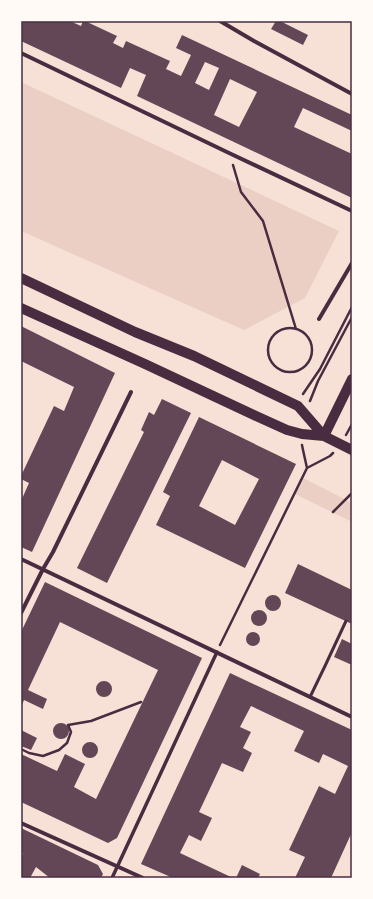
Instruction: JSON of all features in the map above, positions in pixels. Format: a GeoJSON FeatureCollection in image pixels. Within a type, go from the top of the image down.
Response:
{"type":"FeatureCollection","features":[{"type":"Feature","properties":{"kind":"main road"},"geometry":{"type":"LineString","coordinates":[[21,278],[135,332],[194,356],[298,406],[324,436]]}},
{"type":"Feature","properties":{"kind":"main road"},"geometry":{"type":"LineString","coordinates":[[21,308],[288,430],[302,434],[324,436],[352,450]]}},
{"type":"Feature","properties":{"kind":"main road"},"geometry":{"type":"LineString","coordinates":[[324,436],[352,378]]}},
{"type":"Feature","properties":{"kind":"street"},"geometry":{"type":"LineString","coordinates":[[220,21],[352,94]]}},
{"type":"Feature","properties":{"kind":"street"},"geometry":{"type":"LineString","coordinates":[[21,53],[352,211]]}},
{"type":"Feature","properties":{"kind":"street"},"geometry":{"type":"LineString","coordinates":[[319,319],[352,263]]}},
{"type":"Feature","properties":{"kind":"street"},"geometry":{"type":"LineString","coordinates":[[21,613],[53,552],[131,392]]}},
{"type":"Feature","properties":{"kind":"street"},"geometry":{"type":"LineString","coordinates":[[21,559],[352,717]]}},
{"type":"Feature","properties":{"kind":"street"},"geometry":{"type":"LineString","coordinates":[[112,878],[217,652]]}},
{"type":"Feature","properties":{"kind":"street"},"geometry":{"type":"LineString","coordinates":[[21,823],[144,878]]}},
{"type":"Feature","properties":{"kind":"lane"},"geometry":{"type":"LineString","coordinates":[[310,697],[346,621]]}},
{"type":"Feature","properties":{"kind":"path"},"geometry":{"type":"LineString","coordinates":[[229,153],[241,192],[263,221],[296,329],[308,336],[311,342],[312,356],[308,363],[303,368],[290,372],[276,367],[271,361],[268,346],[275,334],[289,328],[296,329]]}},
{"type":"Feature","properties":{"kind":"path"},"geometry":{"type":"LineString","coordinates":[[303,394],[320,369],[352,307]]}},
{"type":"Feature","properties":{"kind":"path"},"geometry":{"type":"LineString","coordinates":[[306,415],[318,381],[352,317]]}},
{"type":"Feature","properties":{"kind":"path"},"geometry":{"type":"LineString","coordinates":[[217,652],[307,468],[302,450],[302,434]]}},
{"type":"Feature","properties":{"kind":"path"},"geometry":{"type":"LineString","coordinates":[[333,512],[352,493]]}},
{"type":"Feature","properties":{"kind":"path"},"geometry":{"type":"LineString","coordinates":[[21,749],[29,753],[43,756],[59,750],[67,743],[71,732],[68,725],[91,721],[141,702]]}},
{"type":"Feature","properties":{"kind":"shaded area"},"geometry":{"type":"Polygon","coordinates":[[[21,82],[339,231],[305,298],[244,330],[21,231],[21,82]]]}},
{"type":"Feature","properties":{"kind":"shaded area"},"geometry":{"type":"Polygon","coordinates":[[[303,478],[352,503],[352,522],[295,494],[303,478]]]}},
{"type":"Feature","properties":{"kind":"building"},"geometry":{"type":"Polygon","coordinates":[[[21,21],[72,21],[81,26],[83,21],[85,21],[117,36],[113,43],[123,48],[126,41],[170,61],[166,69],[181,76],[191,55],[176,48],[182,35],[352,115],[352,131],[303,108],[294,127],[352,154],[352,198],[137,96],[146,75],[130,68],[121,88],[21,41],[21,21]],[[205,62],[195,83],[209,90],[219,68],[205,62]],[[230,79],[214,115],[239,127],[257,92],[230,79]]]}},
{"type":"Feature","properties":{"kind":"building"},"geometry":{"type":"Polygon","coordinates":[[[276,21],[280,21],[308,35],[303,45],[271,29],[276,21]]]}},
{"type":"Feature","properties":{"kind":"building"},"geometry":{"type":"Polygon","coordinates":[[[21,326],[115,373],[32,552],[21,547],[21,501],[29,483],[21,479],[21,476],[54,406],[64,411],[74,387],[21,361],[21,326]]]}},
{"type":"Feature","properties":{"kind":"building"},"geometry":{"type":"Polygon","coordinates":[[[162,399],[191,413],[107,583],[77,568],[144,432],[141,430],[149,412],[154,415],[162,399]]]}},
{"type":"Feature","properties":{"kind":"building"},"geometry":{"type":"Polygon","coordinates":[[[199,417],[296,464],[245,568],[156,525],[170,496],[163,492],[199,417]],[[222,460],[199,506],[235,525],[259,479],[222,460]]]}},
{"type":"Feature","properties":{"kind":"building"},"geometry":{"type":"Polygon","coordinates":[[[298,564],[352,590],[352,624],[285,593],[298,564]]]}},
{"type":"Feature","properties":{"kind":"building"},"geometry":{"type":"Polygon","coordinates":[[[45,582],[202,658],[117,838],[108,843],[21,802],[21,754],[57,771],[65,754],[85,764],[74,787],[96,799],[158,670],[60,622],[28,690],[47,699],[43,709],[24,700],[21,707],[21,632],[45,582]]]}},
{"type":"Feature","properties":{"kind":"building"},"geometry":{"type":"Polygon","coordinates":[[[273,595],[280,600],[281,603],[276,610],[273,611],[266,606],[265,603],[270,596],[273,595]]]}},
{"type":"Feature","properties":{"kind":"building"},"geometry":{"type":"Polygon","coordinates":[[[259,610],[266,615],[267,618],[262,625],[259,626],[252,621],[251,618],[256,611],[259,610]]]}},
{"type":"Feature","properties":{"kind":"building"},"geometry":{"type":"Polygon","coordinates":[[[250,632],[256,632],[260,636],[260,642],[256,646],[250,646],[246,642],[246,636],[250,632]]]}},
{"type":"Feature","properties":{"kind":"building"},"geometry":{"type":"Polygon","coordinates":[[[342,639],[352,644],[352,665],[334,657],[342,639]]]}},
{"type":"Feature","properties":{"kind":"building"},"geometry":{"type":"Polygon","coordinates":[[[230,673],[352,730],[352,832],[331,878],[295,878],[305,857],[289,850],[319,786],[335,794],[348,766],[323,754],[319,763],[294,751],[304,731],[251,706],[240,727],[251,732],[243,748],[252,753],[243,772],[222,763],[199,812],[212,818],[201,841],[189,835],[180,853],[233,878],[173,878],[141,864],[230,673]]]}},
{"type":"Feature","properties":{"kind":"building"},"geometry":{"type":"Polygon","coordinates":[[[104,681],[111,686],[112,689],[107,696],[104,697],[97,692],[96,689],[101,682],[104,681]]]}},
{"type":"Feature","properties":{"kind":"building"},"geometry":{"type":"Polygon","coordinates":[[[61,723],[68,728],[69,731],[64,738],[61,739],[54,734],[53,731],[58,724],[61,723]]]}},
{"type":"Feature","properties":{"kind":"building"},"geometry":{"type":"Polygon","coordinates":[[[21,730],[37,738],[31,750],[21,746],[21,730]]]}},
{"type":"Feature","properties":{"kind":"building"},"geometry":{"type":"Polygon","coordinates":[[[90,742],[97,747],[98,750],[93,757],[90,758],[83,753],[82,750],[87,743],[90,742]]]}},
{"type":"Feature","properties":{"kind":"building"},"geometry":{"type":"Polygon","coordinates":[[[21,828],[98,865],[103,874],[101,878],[50,878],[36,867],[30,878],[21,878],[21,858],[23,853],[21,852],[21,828]]]}},
{"type":"Feature","properties":{"kind":"building"},"geometry":{"type":"Polygon","coordinates":[[[242,865],[260,874],[258,878],[236,878],[242,865]]]}}]}
